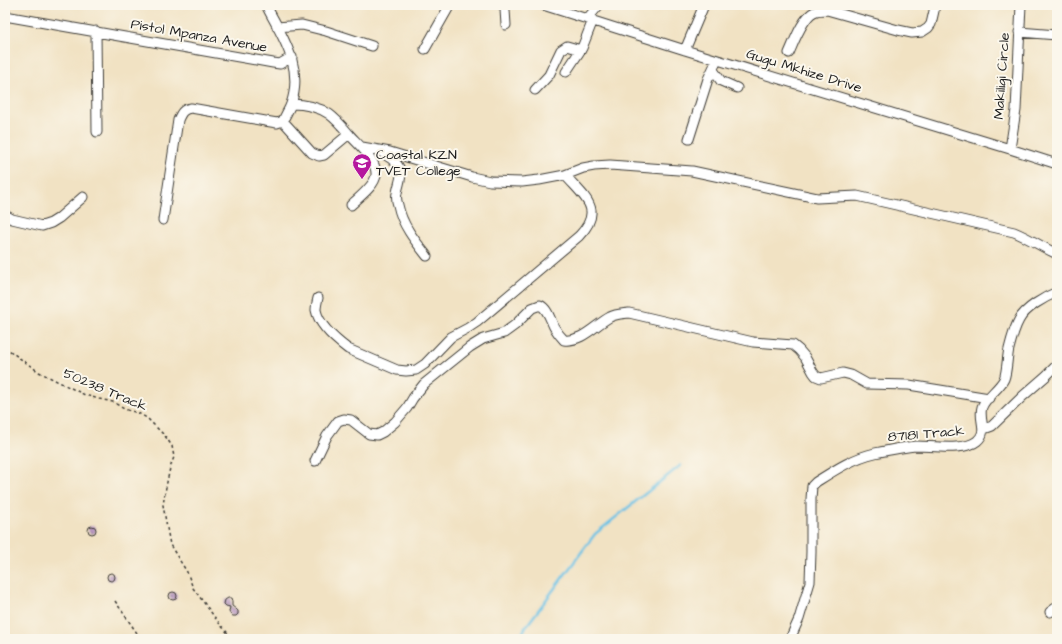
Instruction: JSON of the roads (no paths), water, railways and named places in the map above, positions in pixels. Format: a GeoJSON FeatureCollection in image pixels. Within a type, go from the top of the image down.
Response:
{"type":"FeatureCollection","features":[{"type":"Feature","properties":{"kind":"street"},"geometry":{"type":"LineString","coordinates":[[163,220],[178,120],[182,112],[191,108],[277,123],[283,121],[291,104],[295,78],[294,68],[292,57],[266,5]]}},
{"type":"Feature","properties":{"kind":"street"},"geometry":{"type":"LineString","coordinates":[[425,49],[450,5]]}},
{"type":"Feature","properties":{"kind":"street"},"geometry":{"type":"LineString","coordinates":[[503,5],[505,10],[506,25]]}},
{"type":"Feature","properties":{"kind":"street","name":"Gugu Mkhize Drive"},"geometry":{"type":"LineString","coordinates":[[542,5],[1057,164]]}},
{"type":"Feature","properties":{"kind":"street"},"geometry":{"type":"LineString","coordinates":[[566,72],[581,50],[590,20],[598,5]]}},
{"type":"Feature","properties":{"kind":"street"},"geometry":{"type":"LineString","coordinates":[[685,50],[704,5]]}},
{"type":"Feature","properties":{"kind":"street"},"geometry":{"type":"LineString","coordinates":[[788,53],[799,30],[806,19],[813,12],[827,10],[912,33],[922,32],[928,28],[931,24],[934,5]]}},
{"type":"Feature","properties":{"kind":"street","name":"Makiligi Circle"},"geometry":{"type":"LineString","coordinates":[[1010,149],[1016,110],[1020,5]]}},
{"type":"Feature","properties":{"kind":"street","name":"Pistol Mpanza Avenue"},"geometry":{"type":"LineString","coordinates":[[5,16],[273,63],[280,64],[292,57]]}},
{"type":"Feature","properties":{"kind":"street"},"geometry":{"type":"LineString","coordinates":[[277,27],[302,25],[372,46]]}},
{"type":"Feature","properties":{"kind":"street"},"geometry":{"type":"LineString","coordinates":[[96,31],[97,132]]}},
{"type":"Feature","properties":{"kind":"street"},"geometry":{"type":"LineString","coordinates":[[1019,32],[1057,35]]}},
{"type":"Feature","properties":{"kind":"street"},"geometry":{"type":"LineString","coordinates":[[535,90],[549,76],[561,50],[567,46],[581,50]]}},
{"type":"Feature","properties":{"kind":"street"},"geometry":{"type":"LineString","coordinates":[[689,139],[717,60]]}},
{"type":"Feature","properties":{"kind":"street"},"geometry":{"type":"LineString","coordinates":[[713,70],[721,81],[738,88]]}},
{"type":"Feature","properties":{"kind":"street"},"geometry":{"type":"LineString","coordinates":[[291,104],[304,104],[318,108],[328,114],[339,123],[362,147],[373,163],[376,170],[376,177],[372,185],[351,205]]}},
{"type":"Feature","properties":{"kind":"street"},"geometry":{"type":"LineString","coordinates":[[283,121],[312,153],[319,156],[324,155],[349,134]]}},
{"type":"Feature","properties":{"kind":"street"},"geometry":{"type":"LineString","coordinates":[[362,147],[390,152],[490,181],[516,182],[539,180],[565,175],[583,168],[610,165],[692,171],[817,198],[857,196],[1014,232],[1057,254]]}},
{"type":"Feature","properties":{"kind":"street"},"geometry":{"type":"LineString","coordinates":[[377,149],[394,160],[399,168],[401,177],[397,194],[402,218],[412,238],[427,256]]}},
{"type":"Feature","properties":{"kind":"street"},"geometry":{"type":"LineString","coordinates":[[318,298],[316,309],[318,316],[324,326],[348,349],[397,370],[416,370],[426,364],[451,337],[478,322],[586,229],[592,211],[590,203],[565,175]]}},
{"type":"Feature","properties":{"kind":"street"},"geometry":{"type":"LineString","coordinates":[[5,215],[12,219],[42,226],[59,218],[83,197]]}},
{"type":"Feature","properties":{"kind":"street","name":"87181 Track"},"geometry":{"type":"LineString","coordinates":[[790,639],[800,619],[810,582],[812,486],[816,482],[852,461],[875,453],[917,446],[954,447],[970,445],[976,442],[982,436],[984,429],[981,415],[984,403],[1004,379],[1009,348],[1019,320],[1026,311],[1038,302],[1057,292]]}},
{"type":"Feature","properties":{"kind":"street"},"geometry":{"type":"LineString","coordinates":[[315,461],[327,436],[338,421],[344,419],[351,420],[369,434],[377,435],[383,432],[403,413],[424,384],[470,346],[483,339],[504,333],[515,325],[532,308],[540,305],[546,310],[554,327],[564,340],[573,340],[608,318],[618,314],[628,313],[754,342],[793,345],[805,357],[816,376],[821,378],[843,373],[851,375],[867,384],[909,385],[989,398]]}},
{"type":"Feature","properties":{"kind":"street"},"geometry":{"type":"LineString","coordinates":[[984,429],[992,426],[1057,365]]}},
{"type":"Feature","properties":{"kind":"waterway"},"geometry":{"type":"LineString","coordinates":[[520,639],[525,628],[595,534],[681,465]]}},
{"type":"Feature","properties":{"kind":"place","name":"Coastal KZN TVET College"},"geometry":{"type":"Point","coordinates":[362,180]}}]}
